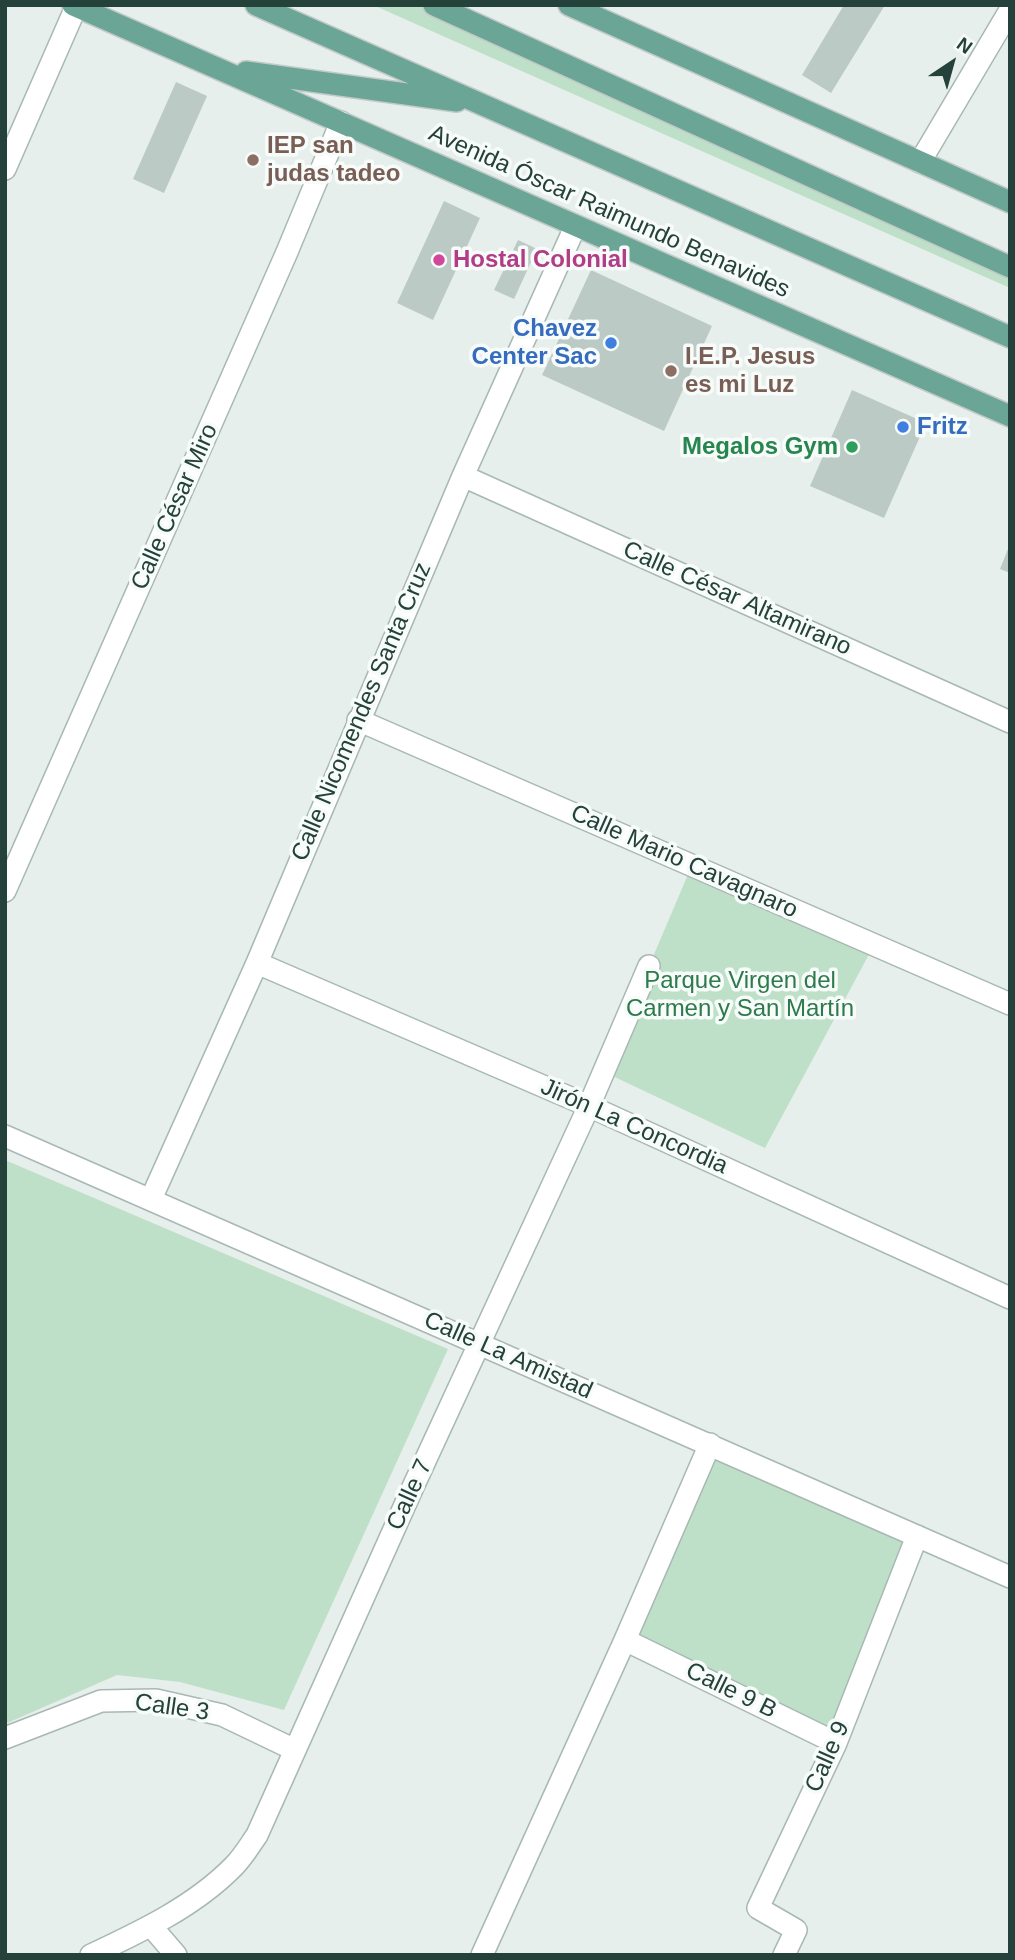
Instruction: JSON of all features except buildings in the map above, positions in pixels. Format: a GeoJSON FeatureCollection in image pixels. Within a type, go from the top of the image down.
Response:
{"type":"FeatureCollection","features":[{"type":"Feature","properties":{"kind":"main road","name":"Avenida Óscar Raimundo Benavides"},"geometry":{"type":"LineString","coordinates":[[256,5],[1010,337]]}},
{"type":"Feature","properties":{"kind":"main road"},"geometry":{"type":"LineString","coordinates":[[434,5],[1010,267]]}},
{"type":"Feature","properties":{"kind":"main road"},"geometry":{"type":"LineString","coordinates":[[569,5],[1010,202]]}},
{"type":"Feature","properties":{"kind":"main road","name":"Avenida Óscar Raimundo Benavides"},"geometry":{"type":"LineString","coordinates":[[75,6],[1010,416]]}},
{"type":"Feature","properties":{"kind":"main road"},"geometry":{"type":"LineString","coordinates":[[216,68],[485,106]]}},
{"type":"Feature","properties":{"kind":"street"},"geometry":{"type":"LineString","coordinates":[[5,169],[75,6]]}},
{"type":"Feature","properties":{"kind":"street"},"geometry":{"type":"LineString","coordinates":[[920,162],[1010,10]]}},
{"type":"Feature","properties":{"kind":"street","name":"Calle César Miro"},"geometry":{"type":"LineString","coordinates":[[5,891],[287,252],[341,122]]}},
{"type":"Feature","properties":{"kind":"street","name":"Calle Nicomendes Santa Cruz"},"geometry":{"type":"LineString","coordinates":[[151,1199],[257,962],[463,476],[575,227]]}},
{"type":"Feature","properties":{"kind":"street","name":"Calle César Altamirano"},"geometry":{"type":"LineString","coordinates":[[463,476],[1010,722]]}},
{"type":"Feature","properties":{"kind":"street","name":"Calle Mario Cavagnaro"},"geometry":{"type":"LineString","coordinates":[[358,720],[1010,1004]]}},
{"type":"Feature","properties":{"kind":"street","name":"Jirón La Concordia"},"geometry":{"type":"LineString","coordinates":[[257,962],[589,1106],[1010,1297]]}},
{"type":"Feature","properties":{"kind":"street","name":"Calle 7"},"geometry":{"type":"LineString","coordinates":[[91,1955],[151,1926],[209,1889],[236,1864],[257,1835],[413,1487],[589,1106],[649,966]]}},
{"type":"Feature","properties":{"kind":"street","name":"Calle La Amistad"},"geometry":{"type":"LineString","coordinates":[[5,1136],[1010,1577]]}},
{"type":"Feature","properties":{"kind":"street"},"geometry":{"type":"LineString","coordinates":[[482,1955],[625,1640],[710,1444]]}},
{"type":"Feature","properties":{"kind":"street","name":"Calle 9"},"geometry":{"type":"LineString","coordinates":[[784,1955],[796,1930],[758,1908],[836,1743],[917,1536]]}},
{"type":"Feature","properties":{"kind":"street","name":"Calle 9 B"},"geometry":{"type":"LineString","coordinates":[[625,1640],[836,1743]]}},
{"type":"Feature","properties":{"kind":"street","name":"Calle 3"},"geometry":{"type":"LineString","coordinates":[[5,1738],[101,1701],[156,1700],[222,1715],[295,1750]]}},
{"type":"Feature","properties":{"kind":"street"},"geometry":{"type":"LineString","coordinates":[[151,1926],[176,1955]]}},
{"type":"Feature","properties":{"kind":"green space"},"geometry":{"type":"Polygon","coordinates":[[[373,5],[417,5],[1010,273],[1010,288],[373,5]]]}},
{"type":"Feature","properties":{"kind":"green space","name":"Parque Virgen del Carmen y San Martín"},"geometry":{"type":"Polygon","coordinates":[[[692,865],[874,945],[765,1148],[604,1072],[692,865]]]}},
{"type":"Feature","properties":{"kind":"green space"},"geometry":{"type":"Polygon","coordinates":[[[5,1160],[448,1349],[284,1710],[180,1682],[117,1675],[5,1724],[5,1160]]]}},
{"type":"Feature","properties":{"kind":"green space"},"geometry":{"type":"Polygon","coordinates":[[[713,1443],[925,1542],[836,1733],[625,1634],[713,1443]]]}},
{"type":"Feature","properties":{"kind":"place","name":"IEP san judas tadeo"},"geometry":{"type":"Point","coordinates":[253,160]}},
{"type":"Feature","properties":{"kind":"place","name":"Hostal Colonial"},"geometry":{"type":"Point","coordinates":[439,260]}},
{"type":"Feature","properties":{"kind":"place","name":"Chavez Center Sac"},"geometry":{"type":"Point","coordinates":[611,343]}},
{"type":"Feature","properties":{"kind":"place","name":"I.E.P. Jesus es mi Luz"},"geometry":{"type":"Point","coordinates":[671,371]}},
{"type":"Feature","properties":{"kind":"place","name":"Fritz"},"geometry":{"type":"Point","coordinates":[903,427]}},
{"type":"Feature","properties":{"kind":"place","name":"Megalos Gym"},"geometry":{"type":"Point","coordinates":[852,447]}}]}
